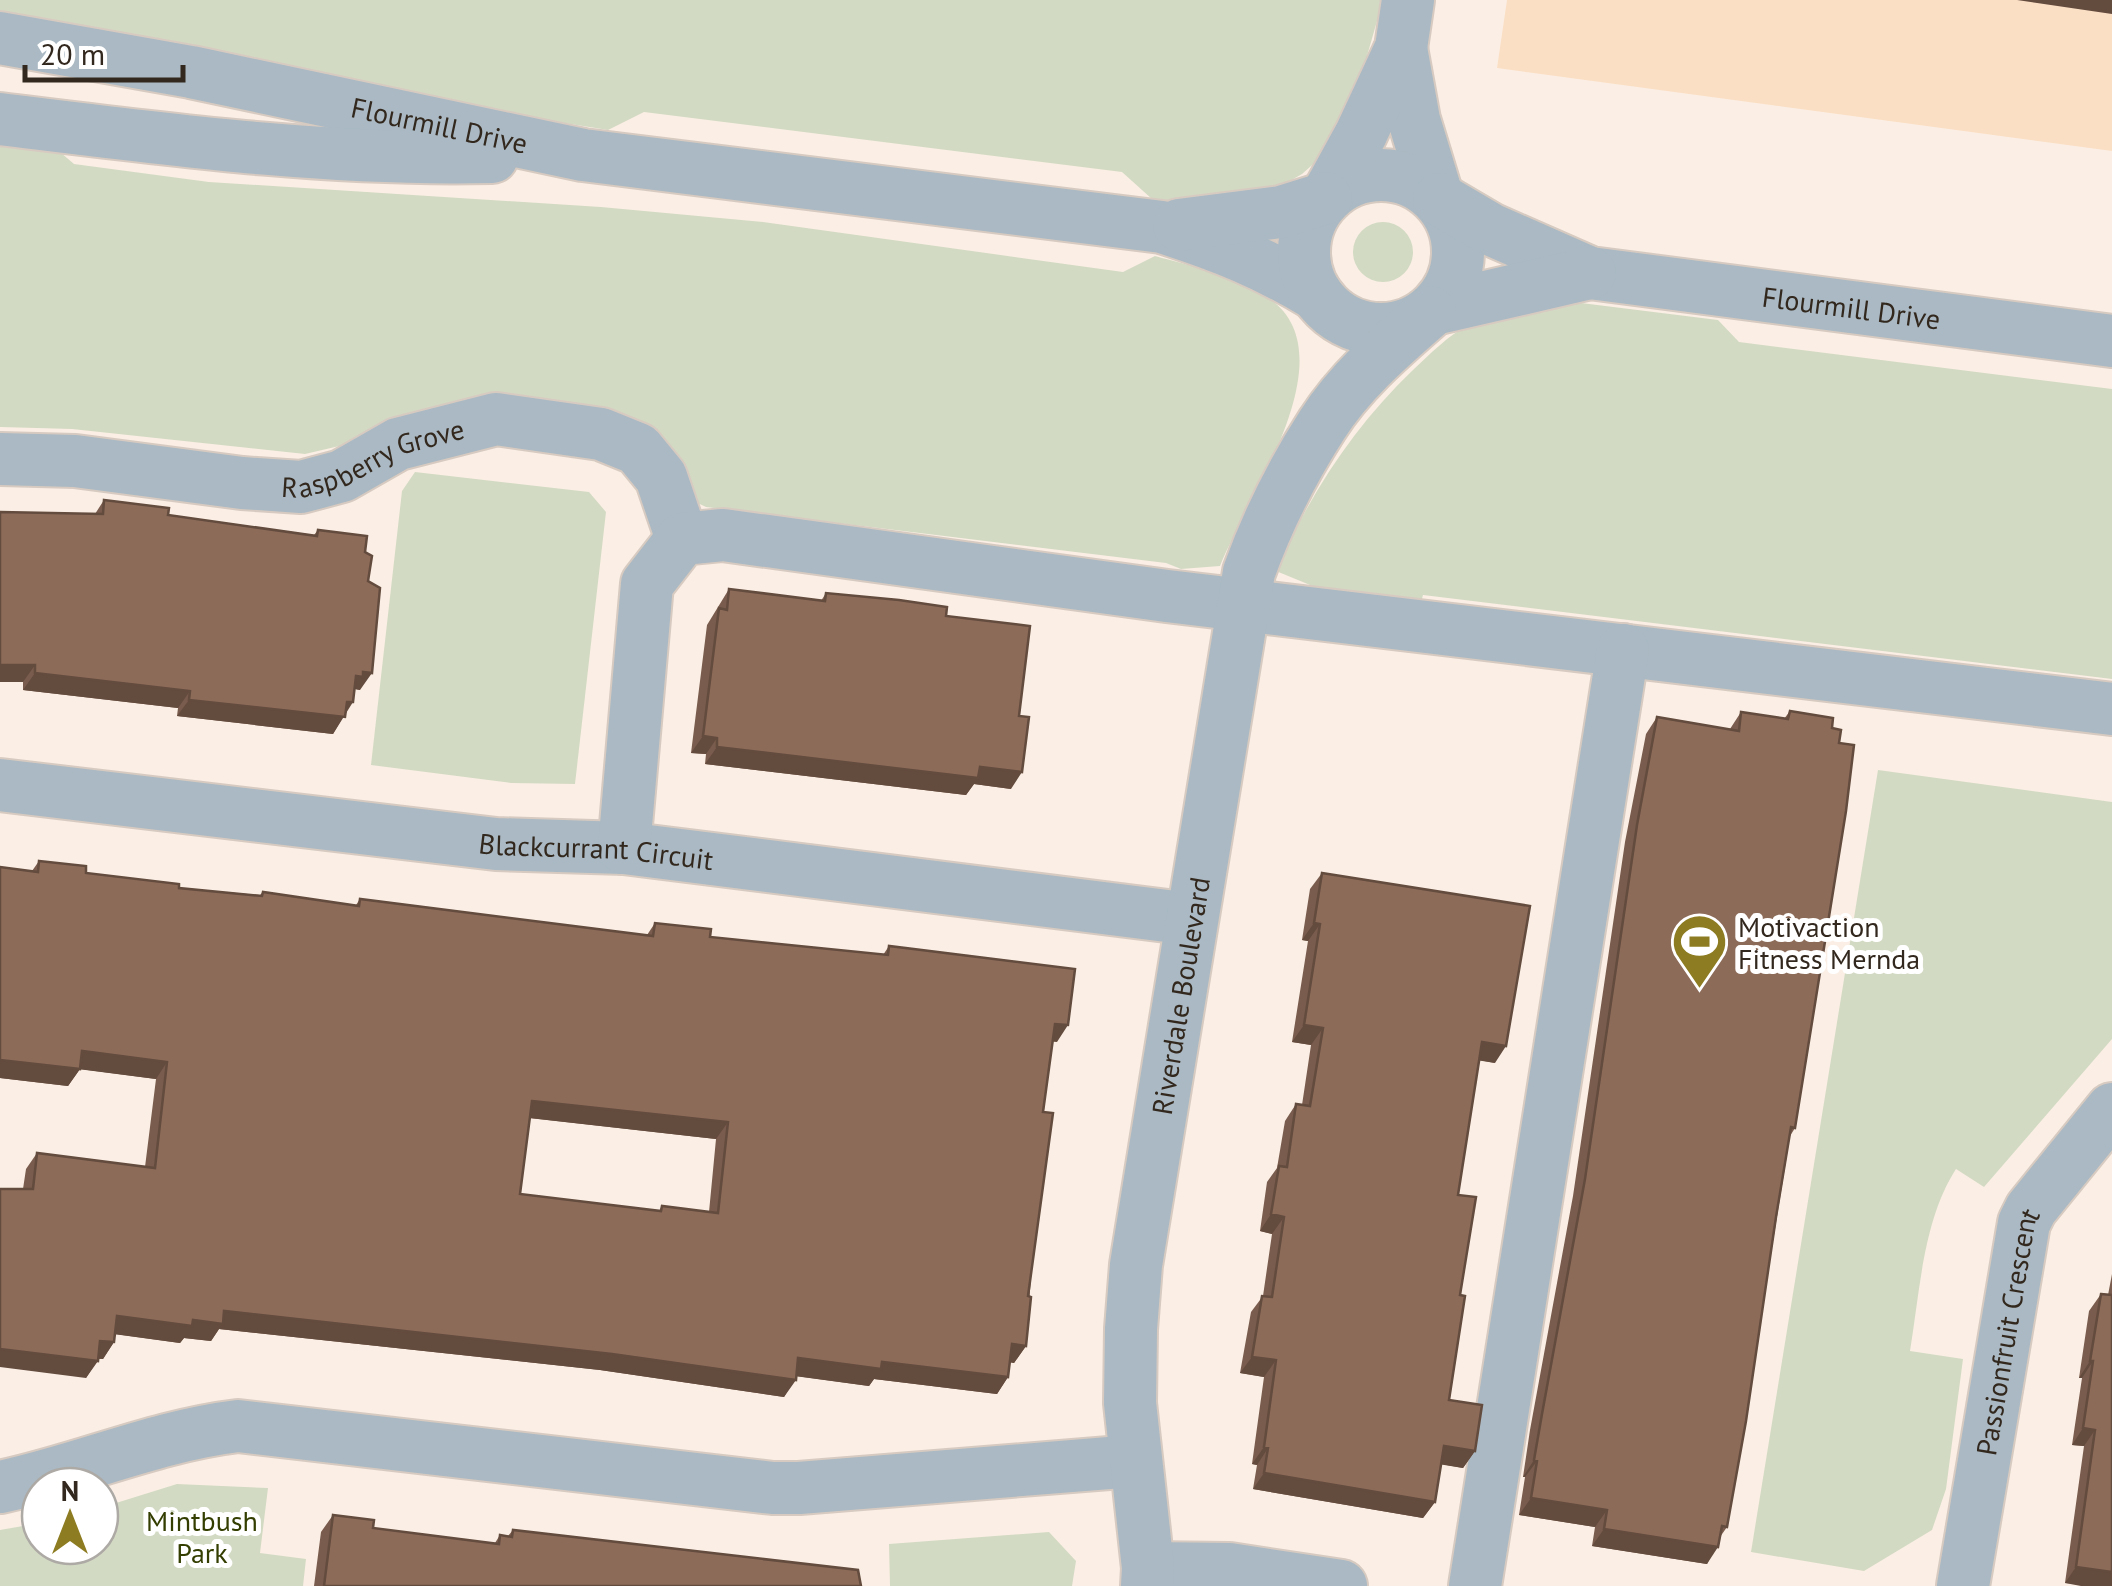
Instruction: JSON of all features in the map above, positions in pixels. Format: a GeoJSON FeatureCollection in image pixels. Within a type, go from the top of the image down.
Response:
{"type":"FeatureCollection","features":[{"type":"Feature","properties":{"kind":"street"},"geometry":{"type":"LineString","coordinates":[[1404,24],[1414,120],[1439,199],[1458,236],[1459,256],[1456,276],[1432,311],[1412,324],[1370,329],[1350,324],[1317,296],[1307,277],[1305,235],[1361,134],[1404,24]]}},
{"type":"Feature","properties":{"kind":"street","name":"Flourmill Drive"},"geometry":{"type":"LineString","coordinates":[[0,38],[191,72],[583,155],[1162,227],[1224,246],[1275,270],[1317,296]]}},
{"type":"Feature","properties":{"kind":"street","name":"Flourmill Drive"},"geometry":{"type":"LineString","coordinates":[[0,118],[298,152],[373,156],[583,155]]}},
{"type":"Feature","properties":{"kind":"street"},"geometry":{"type":"LineString","coordinates":[[1327,197],[1344,184],[1383,174],[1422,186],[1439,199]]}},
{"type":"Feature","properties":{"kind":"street","name":"Flourmill Drive"},"geometry":{"type":"LineString","coordinates":[[1162,227],[1281,212],[1327,197]]}},
{"type":"Feature","properties":{"kind":"street","name":"Flourmill Drive"},"geometry":{"type":"LineString","coordinates":[[1439,199],[1490,228],[1590,273],[2112,340]]}},
{"type":"Feature","properties":{"kind":"street","name":"Flourmill Drive"},"geometry":{"type":"LineString","coordinates":[[1432,311],[1590,273]]}},
{"type":"Feature","properties":{"kind":"street","name":"Riverdale Boulevard"},"geometry":{"type":"LineString","coordinates":[[1317,296],[1326,362],[1322,424]]}},
{"type":"Feature","properties":{"kind":"street","name":"Riverdale Boulevard"},"geometry":{"type":"LineString","coordinates":[[1148,1577],[1134,1461],[1130,1370],[1136,1265],[1242,605],[1260,542],[1322,424],[1364,374],[1432,311]]}},
{"type":"Feature","properties":{"kind":"street","name":"Raspberry Grove"},"geometry":{"type":"LineString","coordinates":[[0,459],[75,461],[242,484],[300,487],[342,476],[398,444],[496,419],[600,434],[638,449],[661,477],[682,539]]}},
{"type":"Feature","properties":{"kind":"street"},"geometry":{"type":"LineString","coordinates":[[624,848],[648,584],[682,539],[723,535],[1242,605],[2112,709]]}},
{"type":"Feature","properties":{"kind":"street"},"geometry":{"type":"LineString","coordinates":[[1476,1586],[1623,650]]}},
{"type":"Feature","properties":{"kind":"street","name":"Blackcurrant Circuit"},"geometry":{"type":"LineString","coordinates":[[0,785],[496,844],[624,848],[1191,919]]}},
{"type":"Feature","properties":{"kind":"street","name":"Passionfruit Crescent"},"geometry":{"type":"LineString","coordinates":[[1962,1586],[2024,1223],[2031,1209],[2112,1109]]}},
{"type":"Feature","properties":{"kind":"street"},"geometry":{"type":"LineString","coordinates":[[0,1487],[34,1480],[161,1439],[238,1426],[773,1488],[1134,1461]]}},
{"type":"Feature","properties":{"kind":"street"},"geometry":{"type":"LineString","coordinates":[[1148,1577],[1229,1569],[1341,1586]]}},
{"type":"Feature","properties":{"kind":"shaded area"},"geometry":{"type":"Polygon","coordinates":[[[1507,0],[2112,0],[2112,151],[1497,68],[1507,0]]]}},
{"type":"Feature","properties":{"kind":"green space"},"geometry":{"type":"Polygon","coordinates":[[[0,0],[1383,0],[1359,84],[1327,152],[1302,174],[1271,192],[1193,202],[1152,199],[1122,172],[644,112],[608,130],[477,109],[0,12],[0,0]]]}},
{"type":"Feature","properties":{"kind":"green space"},"geometry":{"type":"Polygon","coordinates":[[[0,142],[53,146],[74,164],[209,182],[601,207],[763,222],[1123,272],[1155,256],[1229,278],[1270,299],[1292,324],[1299,356],[1296,392],[1268,468],[1220,566],[1181,569],[1166,563],[706,507],[685,497],[680,477],[451,403],[407,415],[348,444],[305,454],[72,429],[0,427],[0,142]]]}},
{"type":"Feature","properties":{"kind":"green space"},"geometry":{"type":"Polygon","coordinates":[[[1383,222],[1404,231],[1413,252],[1404,273],[1383,282],[1362,273],[1353,252],[1362,231],[1383,222]]]}},
{"type":"Feature","properties":{"kind":"green space"},"geometry":{"type":"Polygon","coordinates":[[[1565,301],[1718,320],[1739,342],[2112,389],[2112,679],[1423,595],[1420,606],[1332,594],[1276,571],[1303,515],[1335,463],[1372,414],[1427,357],[1468,325],[1565,301]]]}},
{"type":"Feature","properties":{"kind":"green space"},"geometry":{"type":"Polygon","coordinates":[[[415,472],[589,492],[606,512],[575,784],[511,783],[371,765],[402,491],[415,472]]]}},
{"type":"Feature","properties":{"kind":"green space"},"geometry":{"type":"Polygon","coordinates":[[[1878,770],[2112,802],[2112,1039],[1984,1187],[1956,1169],[1945,1189],[1924,1257],[1910,1351],[1963,1359],[1946,1489],[1932,1530],[1864,1571],[1751,1552],[1878,770]]]}},
{"type":"Feature","properties":{"kind":"green space","name":"Mintbush Park"},"geometry":{"type":"Polygon","coordinates":[[[177,1484],[268,1488],[260,1553],[306,1559],[303,1586],[0,1586],[0,1530],[20,1526],[20,1566],[120,1566],[120,1502],[177,1484]]]}},
{"type":"Feature","properties":{"kind":"green space"},"geometry":{"type":"Polygon","coordinates":[[[1049,1532],[1076,1561],[1072,1586],[890,1586],[889,1544],[1049,1532]]]}},
{"type":"Feature","properties":{"kind":"building"},"geometry":{"type":"Polygon","coordinates":[[[104,500],[169,508],[168,515],[317,536],[318,530],[367,536],[365,552],[372,556],[368,581],[380,588],[372,673],[356,676],[353,702],[347,702],[345,717],[189,700],[190,691],[35,673],[35,665],[0,665],[0,512],[103,514],[104,500]]]}},
{"type":"Feature","properties":{"kind":"building"},"geometry":{"type":"Polygon","coordinates":[[[729,589],[825,601],[826,593],[899,600],[947,607],[946,616],[1030,626],[1019,716],[1029,717],[1022,772],[980,767],[978,778],[717,747],[717,738],[703,736],[719,608],[727,610],[729,589]]]}},
{"type":"Feature","properties":{"kind":"building"},"geometry":{"type":"Polygon","coordinates":[[[1790,711],[1833,718],[1832,728],[1841,730],[1839,743],[1854,745],[1746,1421],[1727,1527],[1722,1526],[1718,1547],[1604,1529],[1607,1510],[1531,1498],[1537,1461],[1534,1460],[1585,1179],[1637,825],[1657,717],[1739,731],[1741,712],[1788,719],[1790,711]]]}},
{"type":"Feature","properties":{"kind":"building"},"geometry":{"type":"Polygon","coordinates":[[[39,861],[86,866],[86,873],[179,884],[179,888],[262,896],[263,892],[359,906],[360,899],[653,936],[655,923],[711,929],[710,937],[888,955],[889,946],[1075,969],[1068,1025],[1055,1024],[1043,1112],[1053,1113],[1028,1296],[1031,1297],[1026,1346],[1012,1344],[1008,1377],[882,1362],[881,1369],[798,1358],[796,1380],[612,1354],[224,1311],[223,1324],[193,1320],[192,1326],[117,1316],[114,1342],[100,1341],[98,1361],[0,1349],[0,1189],[33,1189],[37,1153],[155,1168],[167,1062],[82,1051],[80,1069],[0,1060],[0,867],[38,872],[39,861]],[[532,1101],[520,1194],[661,1211],[662,1206],[718,1213],[728,1122],[532,1101]]]}},
{"type":"Feature","properties":{"kind":"building"},"geometry":{"type":"Polygon","coordinates":[[[1322,873],[1530,906],[1506,1046],[1482,1042],[1458,1195],[1476,1197],[1449,1400],[1482,1405],[1475,1451],[1444,1446],[1435,1502],[1264,1473],[1276,1360],[1252,1357],[1262,1296],[1272,1297],[1284,1217],[1271,1214],[1279,1166],[1287,1167],[1296,1104],[1310,1106],[1323,1028],[1304,1025],[1320,924],[1314,923],[1322,873]]]}},
{"type":"Feature","properties":{"kind":"building"},"geometry":{"type":"Polygon","coordinates":[[[2101,1294],[2112,1295],[2112,1572],[2076,1567],[2095,1430],[2083,1428],[2101,1294]]]}},
{"type":"Feature","properties":{"kind":"building"},"geometry":{"type":"Polygon","coordinates":[[[333,1515],[374,1520],[373,1528],[499,1544],[500,1535],[512,1537],[513,1530],[858,1570],[861,1586],[324,1586],[333,1515]]]}},
{"type":"Feature","properties":{"kind":"place","name":"Motivaction Fitness Mernda"},"geometry":{"type":"Point","coordinates":[1699,991]}}]}
